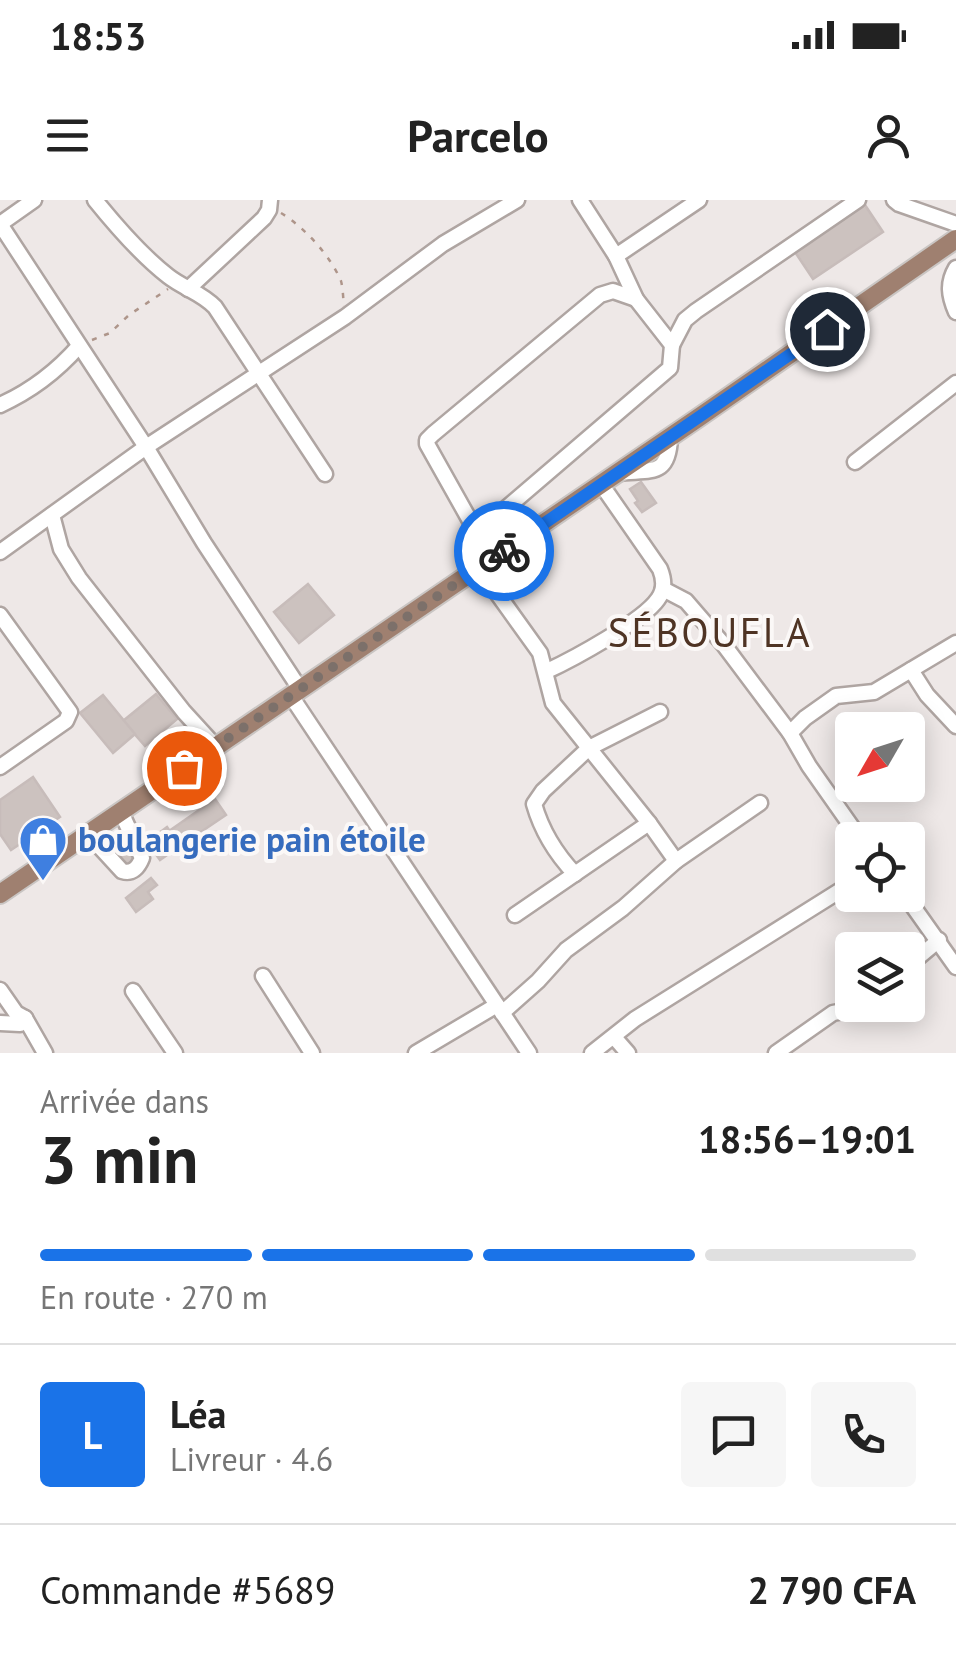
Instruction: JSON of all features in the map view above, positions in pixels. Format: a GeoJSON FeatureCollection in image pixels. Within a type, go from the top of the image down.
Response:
{"type":"FeatureCollection","features":[{"type":"Feature","properties":{"kind":"main road"},"geometry":{"type":"LineString","coordinates":[[0,894],[956,239]]}},
{"type":"Feature","properties":{"kind":"street"},"geometry":{"type":"LineString","coordinates":[[34,200],[0,224],[146,448],[296,693],[530,1053]]}},
{"type":"Feature","properties":{"kind":"street"},"geometry":{"type":"LineString","coordinates":[[94,200],[166,274],[215,307],[325,474]]}},
{"type":"Feature","properties":{"kind":"street"},"geometry":{"type":"LineString","coordinates":[[0,552],[146,448],[345,317],[443,244],[517,200]]}},
{"type":"Feature","properties":{"kind":"street"},"geometry":{"type":"LineString","coordinates":[[580,200],[616,256],[636,299],[672,346]]}},
{"type":"Feature","properties":{"kind":"street"},"geometry":{"type":"LineString","coordinates":[[616,256],[700,200]]}},
{"type":"Feature","properties":{"kind":"street"},"geometry":{"type":"LineString","coordinates":[[476,534],[670,368],[672,346],[685,320],[858,200]]}},
{"type":"Feature","properties":{"kind":"street"},"geometry":{"type":"LineString","coordinates":[[894,200],[956,224]]}},
{"type":"Feature","properties":{"kind":"street"},"geometry":{"type":"LineString","coordinates":[[182,286],[269,205]]}},
{"type":"Feature","properties":{"kind":"street"},"geometry":{"type":"LineString","coordinates":[[956,268],[949,289],[956,312]]}},
{"type":"Feature","properties":{"kind":"street"},"geometry":{"type":"LineString","coordinates":[[636,299],[612,291],[600,295],[427,440],[427,444],[476,534],[479,568],[540,653],[553,703],[676,861]]}},
{"type":"Feature","properties":{"kind":"street"},"geometry":{"type":"LineString","coordinates":[[0,405],[59,368],[79,346]]}},
{"type":"Feature","properties":{"kind":"street"},"geometry":{"type":"LineString","coordinates":[[855,462],[956,383]]}},
{"type":"Feature","properties":{"kind":"street"},"geometry":{"type":"LineString","coordinates":[[547,671],[644,614],[663,588],[660,569],[609,479]]}},
{"type":"Feature","properties":{"kind":"street"},"geometry":{"type":"LineString","coordinates":[[52,515],[61,550],[79,578],[216,747]]}},
{"type":"Feature","properties":{"kind":"street"},"geometry":{"type":"LineString","coordinates":[[663,588],[686,601],[724,645],[790,733],[849,822]]}},
{"type":"Feature","properties":{"kind":"street"},"geometry":{"type":"LineString","coordinates":[[0,614],[70,712],[66,721],[0,767]]}},
{"type":"Feature","properties":{"kind":"street"},"geometry":{"type":"LineString","coordinates":[[790,733],[836,696],[874,692],[956,643]]}},
{"type":"Feature","properties":{"kind":"street"},"geometry":{"type":"LineString","coordinates":[[912,670],[927,695],[956,726]]}},
{"type":"Feature","properties":{"kind":"street"},"geometry":{"type":"LineString","coordinates":[[574,874],[556,854],[534,804],[589,748],[660,712]]}},
{"type":"Feature","properties":{"kind":"street"},"geometry":{"type":"LineString","coordinates":[[416,1053],[500,1009],[538,981],[566,950],[623,908],[676,861],[760,803]]}},
{"type":"Feature","properties":{"kind":"street"},"geometry":{"type":"LineString","coordinates":[[88,834],[122,871],[133,871],[142,858],[121,812]]}},
{"type":"Feature","properties":{"kind":"street"},"geometry":{"type":"LineString","coordinates":[[515,915],[649,823]]}},
{"type":"Feature","properties":{"kind":"street"},"geometry":{"type":"LineString","coordinates":[[592,1053],[636,1018],[835,893]]}},
{"type":"Feature","properties":{"kind":"street"},"geometry":{"type":"LineString","coordinates":[[918,912],[956,967]]}},
{"type":"Feature","properties":{"kind":"street"},"geometry":{"type":"LineString","coordinates":[[925,952],[939,940]]}},
{"type":"Feature","properties":{"kind":"street"},"geometry":{"type":"LineString","coordinates":[[263,976],[312,1053]]}},
{"type":"Feature","properties":{"kind":"street"},"geometry":{"type":"LineString","coordinates":[[0,990],[16,1013],[26,1018],[45,1053]]}},
{"type":"Feature","properties":{"kind":"street"},"geometry":{"type":"LineString","coordinates":[[133,991],[174,1053]]}},
{"type":"Feature","properties":{"kind":"street"},"geometry":{"type":"LineString","coordinates":[[776,1053],[835,1013]]}},
{"type":"Feature","properties":{"kind":"street"},"geometry":{"type":"LineString","coordinates":[[0,1023],[20,1024],[26,1018]]}},
{"type":"Feature","properties":{"kind":"street"},"geometry":{"type":"LineString","coordinates":[[614,1037],[628,1053]]}},
{"type":"Feature","properties":{"kind":"path"},"geometry":{"type":"LineString","coordinates":[[269,205],[307,232],[325,256],[342,282],[345,317]]}},
{"type":"Feature","properties":{"kind":"path"},"geometry":{"type":"LineString","coordinates":[[79,346],[110,333],[129,316],[182,286]]}},
{"type":"Feature","properties":{"kind":"building"},"geometry":{"type":"Polygon","coordinates":[[[865,205],[883,232],[813,279],[795,252],[865,205]]]}},
{"type":"Feature","properties":{"kind":"building"},"geometry":{"type":"Polygon","coordinates":[[[641,482],[656,503],[642,512],[630,489],[641,482]]]}},
{"type":"Feature","properties":{"kind":"building"},"geometry":{"type":"Polygon","coordinates":[[[308,584],[334,615],[299,643],[274,612],[308,584]]]}},
{"type":"Feature","properties":{"kind":"building"},"geometry":{"type":"Polygon","coordinates":[[[156,694],[177,719],[145,746],[123,721],[156,694]]]}},
{"type":"Feature","properties":{"kind":"building"},"geometry":{"type":"Polygon","coordinates":[[[103,695],[135,734],[113,753],[80,713],[103,695]]]}},
{"type":"Feature","properties":{"kind":"building"},"geometry":{"type":"Polygon","coordinates":[[[33,777],[60,817],[11,850],[0,834],[0,800],[33,777]]]}},
{"type":"Feature","properties":{"kind":"building"},"geometry":{"type":"Polygon","coordinates":[[[215,799],[226,815],[180,846],[169,831],[215,799]]]}},
{"type":"Feature","properties":{"kind":"building"},"geometry":{"type":"Polygon","coordinates":[[[167,827],[180,846],[160,860],[147,842],[167,827]]]}},
{"type":"Feature","properties":{"kind":"building"},"geometry":{"type":"Polygon","coordinates":[[[121,840],[135,860],[125,867],[110,848],[121,840]]]}},
{"type":"Feature","properties":{"kind":"building"},"geometry":{"type":"Polygon","coordinates":[[[151,878],[157,885],[148,892],[153,899],[136,912],[126,898],[151,878]]]}},
{"type":"Feature","properties":{"kind":"way so far"},"geometry":{"type":"LineString","coordinates":[[184,768],[504,551]]}},
{"type":"Feature","properties":{"kind":"place","name":"boulangerie pain étoile"},"geometry":{"type":"Point","coordinates":[43,882]}},
{"type":"Feature","properties":{"kind":"district","name":"SÉBOUFLA"},"geometry":{"type":"Point","coordinates":[710,633]}},
{"type":"Feature","properties":{"kind":"route"},"geometry":{"type":"LineString","coordinates":[[504,551],[827,329]]}}]}
